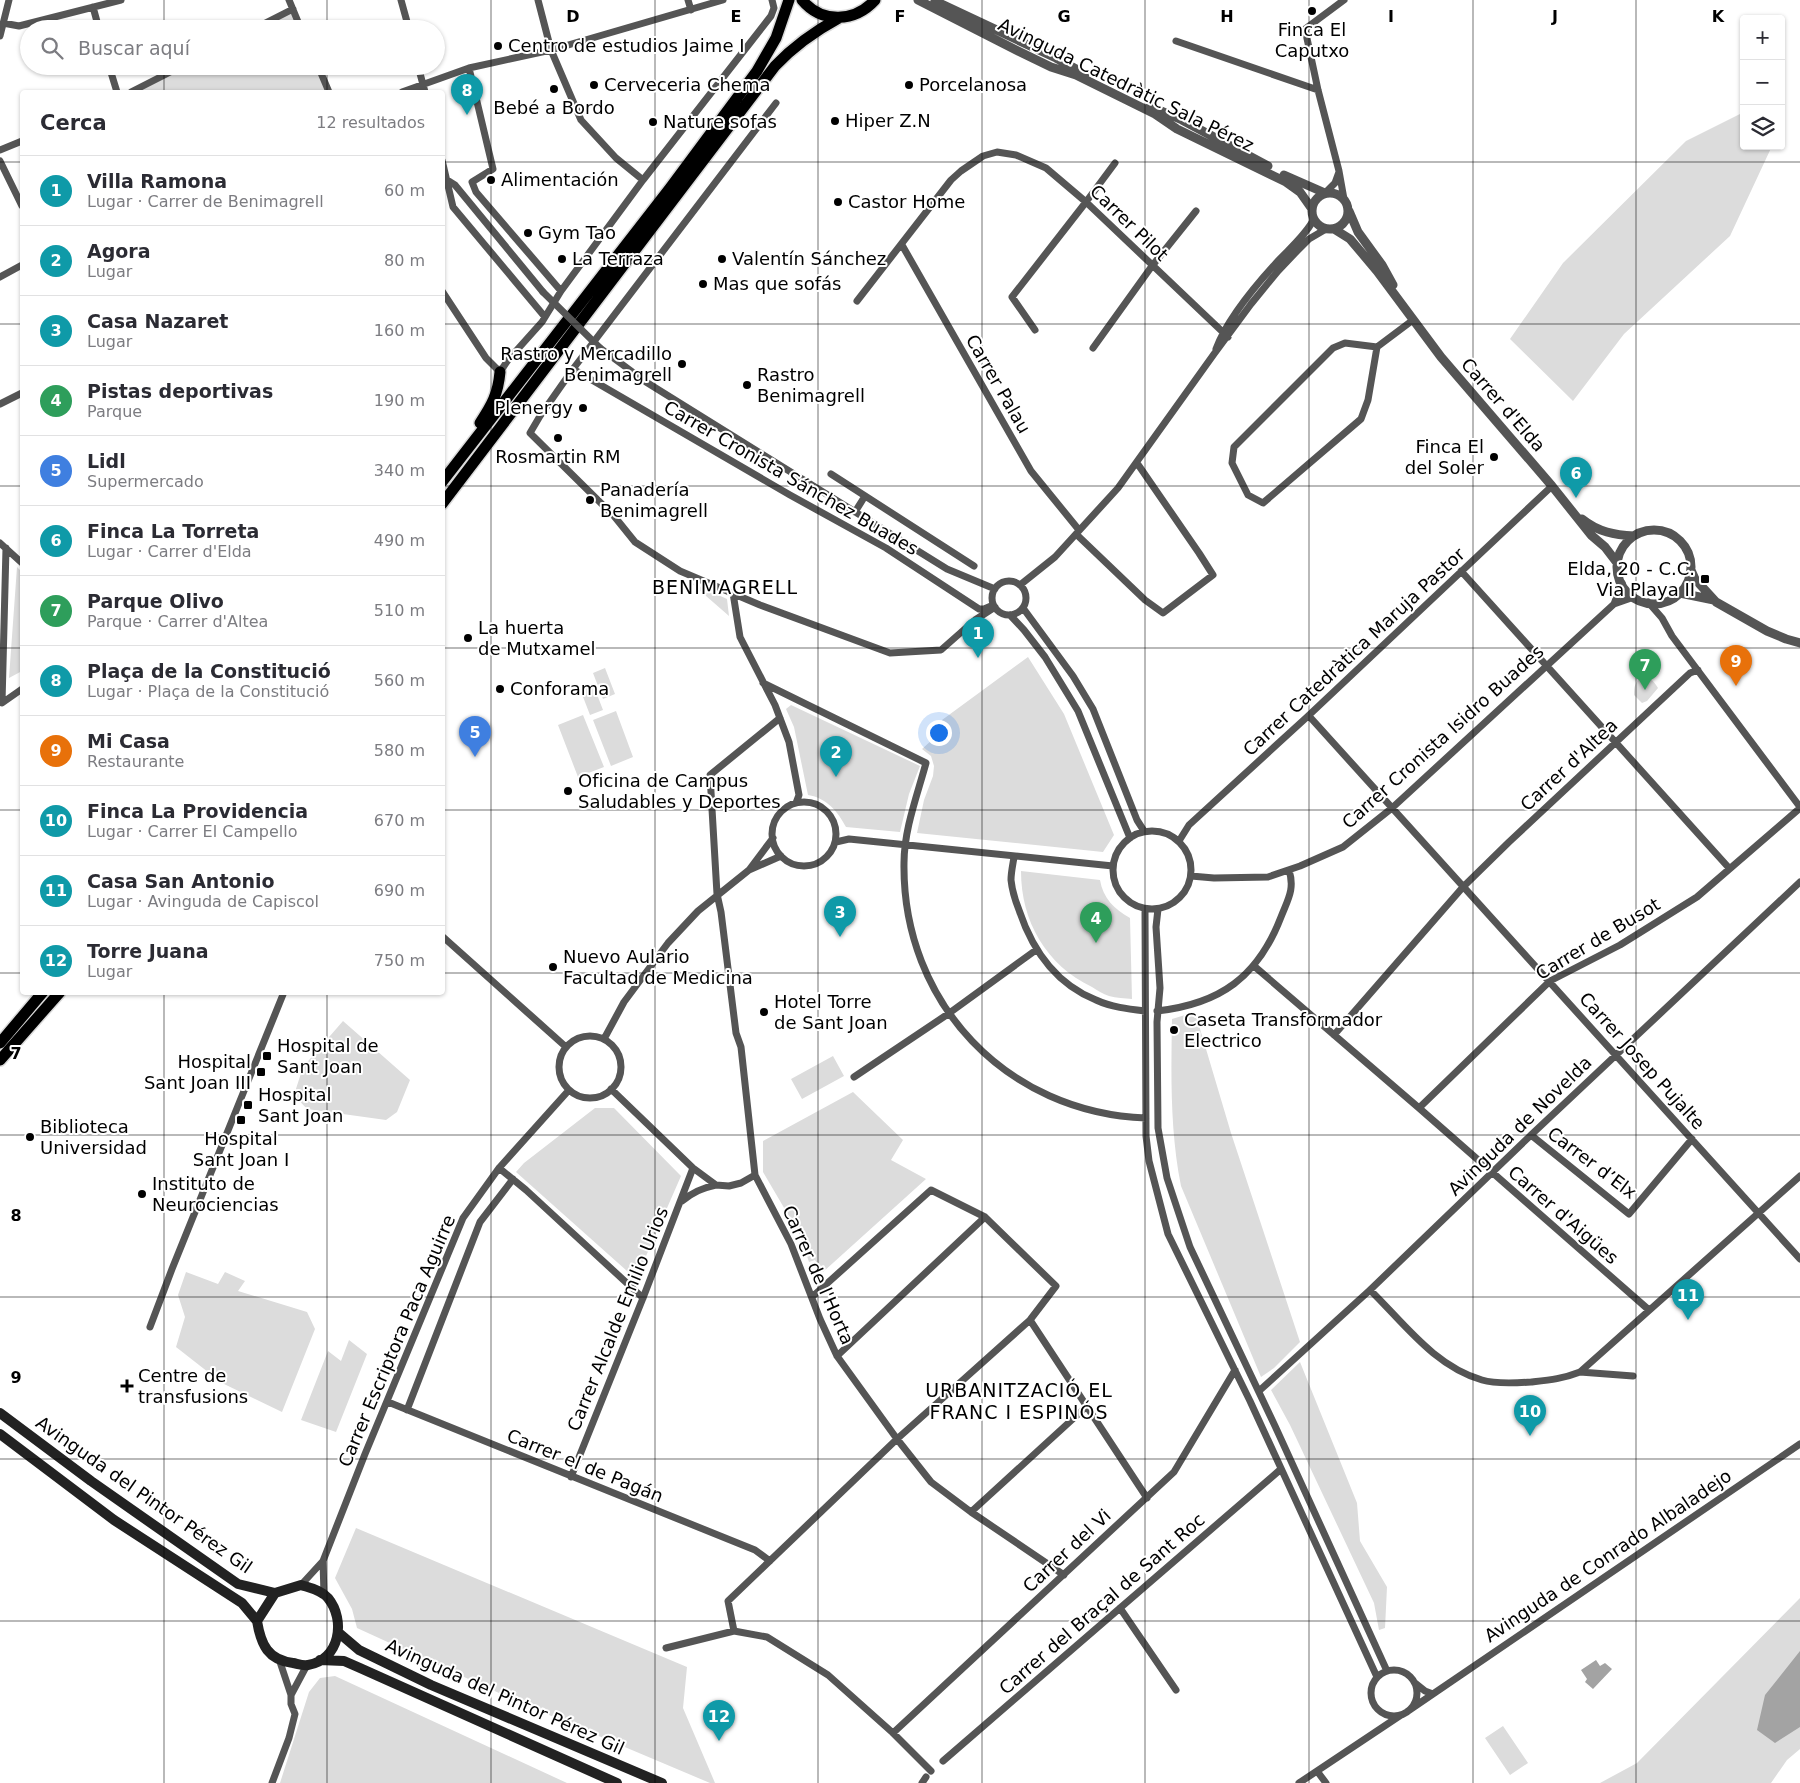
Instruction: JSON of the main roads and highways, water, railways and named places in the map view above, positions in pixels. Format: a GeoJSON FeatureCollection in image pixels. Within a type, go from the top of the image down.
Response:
{"type":"FeatureCollection","features":[{"type":"Feature","properties":{"kind":"main road"},"geometry":{"type":"LineString","coordinates":[[445,478],[753,77],[776,38],[789,0]]}},
{"type":"Feature","properties":{"kind":"main road"},"geometry":{"type":"LineString","coordinates":[[802,0],[811,9],[820,14],[839,18]]}},
{"type":"Feature","properties":{"kind":"main road"},"geometry":{"type":"LineString","coordinates":[[445,500],[775,66],[796,46],[817,30],[839,18],[860,13],[875,0]]}},
{"type":"Feature","properties":{"kind":"main road"},"geometry":{"type":"LineString","coordinates":[[445,477],[495,400],[500,372]]}},
{"type":"Feature","properties":{"kind":"main road"},"geometry":{"type":"LineString","coordinates":[[0,1043],[40,995]]}},
{"type":"Feature","properties":{"kind":"main road"},"geometry":{"type":"LineString","coordinates":[[0,1060],[57,995]]}},
{"type":"Feature","properties":{"kind":"main road","name":"Avinguda del Pintor Pérez Gil"},"geometry":{"type":"LineString","coordinates":[[0,1413],[91,1482],[238,1584],[275,1593]]}},
{"type":"Feature","properties":{"kind":"main road","name":"Avinguda del Pintor Pérez Gil"},"geometry":{"type":"LineString","coordinates":[[0,1434],[114,1520],[242,1603],[257,1622]]}},
{"type":"Feature","properties":{"kind":"main road"},"geometry":{"type":"LineString","coordinates":[[301,1585],[318,1590],[324,1594],[337,1612],[339,1633],[334,1645],[326,1656],[307,1665],[280,1662],[264,1647],[257,1622],[275,1593],[301,1585]]}},
{"type":"Feature","properties":{"kind":"main road","name":"Avinguda del Pintor Pérez Gil"},"geometry":{"type":"LineString","coordinates":[[339,1633],[359,1650],[431,1685],[662,1783]]}},
{"type":"Feature","properties":{"kind":"main road","name":"Avinguda del Pintor Pérez Gil"},"geometry":{"type":"LineString","coordinates":[[320,1660],[344,1662],[360,1668],[617,1783]]}},
{"type":"Feature","properties":{"kind":"place","name":"Finca El Caputxo"},"geometry":{"type":"Point","coordinates":[1312,11]}},
{"type":"Feature","properties":{"kind":"place","name":"Centro de estudios Jaime I"},"geometry":{"type":"Point","coordinates":[498,46]}},
{"type":"Feature","properties":{"kind":"place","name":"Cerveceria Chema"},"geometry":{"type":"Point","coordinates":[594,85]}},
{"type":"Feature","properties":{"kind":"place","name":"Porcelanosa"},"geometry":{"type":"Point","coordinates":[909,85]}},
{"type":"Feature","properties":{"kind":"place","name":"Bebé a Bordo"},"geometry":{"type":"Point","coordinates":[554,89]}},
{"type":"Feature","properties":{"kind":"place","name":"Plaça de la Constitució"},"geometry":{"type":"Point","coordinates":[467,115]}},
{"type":"Feature","properties":{"kind":"place","name":"Hiper Z.N"},"geometry":{"type":"Point","coordinates":[835,121]}},
{"type":"Feature","properties":{"kind":"place","name":"Nature sofas"},"geometry":{"type":"Point","coordinates":[653,122]}},
{"type":"Feature","properties":{"kind":"place","name":"Alimentación"},"geometry":{"type":"Point","coordinates":[491,180]}},
{"type":"Feature","properties":{"kind":"place","name":"Castor Home"},"geometry":{"type":"Point","coordinates":[838,202]}},
{"type":"Feature","properties":{"kind":"place","name":"Gym Tao"},"geometry":{"type":"Point","coordinates":[528,233]}},
{"type":"Feature","properties":{"kind":"place","name":"La Terraza"},"geometry":{"type":"Point","coordinates":[562,259]}},
{"type":"Feature","properties":{"kind":"place","name":"Valentín Sánchez"},"geometry":{"type":"Point","coordinates":[722,259]}},
{"type":"Feature","properties":{"kind":"place","name":"Mas que sofás"},"geometry":{"type":"Point","coordinates":[703,284]}},
{"type":"Feature","properties":{"kind":"place","name":"Rastro y Mercadillo Benimagrell"},"geometry":{"type":"Point","coordinates":[682,364]}},
{"type":"Feature","properties":{"kind":"place","name":"Rastro Benimagrell"},"geometry":{"type":"Point","coordinates":[747,385]}},
{"type":"Feature","properties":{"kind":"place","name":"Plenergy"},"geometry":{"type":"Point","coordinates":[583,408]}},
{"type":"Feature","properties":{"kind":"place","name":"Rosmartin RM"},"geometry":{"type":"Point","coordinates":[558,438]}},
{"type":"Feature","properties":{"kind":"place","name":"Finca El del Soler"},"geometry":{"type":"Point","coordinates":[1494,457]}},
{"type":"Feature","properties":{"kind":"place","name":"Finca La Torreta"},"geometry":{"type":"Point","coordinates":[1576,498]}},
{"type":"Feature","properties":{"kind":"place","name":"Panadería Benimagrell"},"geometry":{"type":"Point","coordinates":[590,500]}},
{"type":"Feature","properties":{"kind":"place","name":"Elda, 20 - C.C. Via Playa II"},"geometry":{"type":"Point","coordinates":[1705,579]}},
{"type":"Feature","properties":{"kind":"place","name":"La huerta de Mutxamel"},"geometry":{"type":"Point","coordinates":[468,638]}},
{"type":"Feature","properties":{"kind":"place","name":"Villa Ramona"},"geometry":{"type":"Point","coordinates":[978,658]}},
{"type":"Feature","properties":{"kind":"place","name":"Mi Casa"},"geometry":{"type":"Point","coordinates":[1736,686]}},
{"type":"Feature","properties":{"kind":"place","name":"Conforama"},"geometry":{"type":"Point","coordinates":[500,689]}},
{"type":"Feature","properties":{"kind":"place","name":"Parque Olivo"},"geometry":{"type":"Point","coordinates":[1645,690]}},
{"type":"Feature","properties":{"kind":"place","name":"Lidl"},"geometry":{"type":"Point","coordinates":[475,757]}},
{"type":"Feature","properties":{"kind":"place","name":"Agora"},"geometry":{"type":"Point","coordinates":[836,777]}},
{"type":"Feature","properties":{"kind":"place","name":"Oficina de Campus Saludables y Deportes"},"geometry":{"type":"Point","coordinates":[568,791]}},
{"type":"Feature","properties":{"kind":"place","name":"Casa Nazaret"},"geometry":{"type":"Point","coordinates":[840,937]}},
{"type":"Feature","properties":{"kind":"place","name":"Pistas deportivas"},"geometry":{"type":"Point","coordinates":[1096,943]}},
{"type":"Feature","properties":{"kind":"place","name":"Nuevo Aulario Facultad de Medicina"},"geometry":{"type":"Point","coordinates":[553,967]}},
{"type":"Feature","properties":{"kind":"place","name":"Hotel Torre de Sant Joan"},"geometry":{"type":"Point","coordinates":[764,1012]}},
{"type":"Feature","properties":{"kind":"place","name":"Caseta Transformador Electrico"},"geometry":{"type":"Point","coordinates":[1174,1030]}},
{"type":"Feature","properties":{"kind":"place","name":"Hospital de Sant Joan"},"geometry":{"type":"Point","coordinates":[267,1056]}},
{"type":"Feature","properties":{"kind":"place","name":"Hospital Sant Joan III"},"geometry":{"type":"Point","coordinates":[261,1072]}},
{"type":"Feature","properties":{"kind":"place","name":"Hospital Sant Joan"},"geometry":{"type":"Point","coordinates":[248,1105]}},
{"type":"Feature","properties":{"kind":"place","name":"Hospital Sant Joan I"},"geometry":{"type":"Point","coordinates":[241,1120]}},
{"type":"Feature","properties":{"kind":"place","name":"Biblioteca Universidad"},"geometry":{"type":"Point","coordinates":[30,1137]}},
{"type":"Feature","properties":{"kind":"place","name":"Instituto de Neurociencias"},"geometry":{"type":"Point","coordinates":[142,1194]}},
{"type":"Feature","properties":{"kind":"place","name":"Casa San Antonio"},"geometry":{"type":"Point","coordinates":[1688,1320]}},
{"type":"Feature","properties":{"kind":"place","name":"Centre de transfusions"},"geometry":{"type":"Point","coordinates":[127,1386]}},
{"type":"Feature","properties":{"kind":"place","name":"Finca La Providencia"},"geometry":{"type":"Point","coordinates":[1530,1436]}},
{"type":"Feature","properties":{"kind":"place","name":"Torre Juana"},"geometry":{"type":"Point","coordinates":[719,1741]}},
{"type":"Feature","properties":{"kind":"district","name":"BENIMAGRELL"},"geometry":{"type":"Point","coordinates":[725,587]}},
{"type":"Feature","properties":{"kind":"district","name":"URBANITZACIÓ EL FRANC I ESPINÓS"},"geometry":{"type":"Point","coordinates":[1019,1401]}}]}
